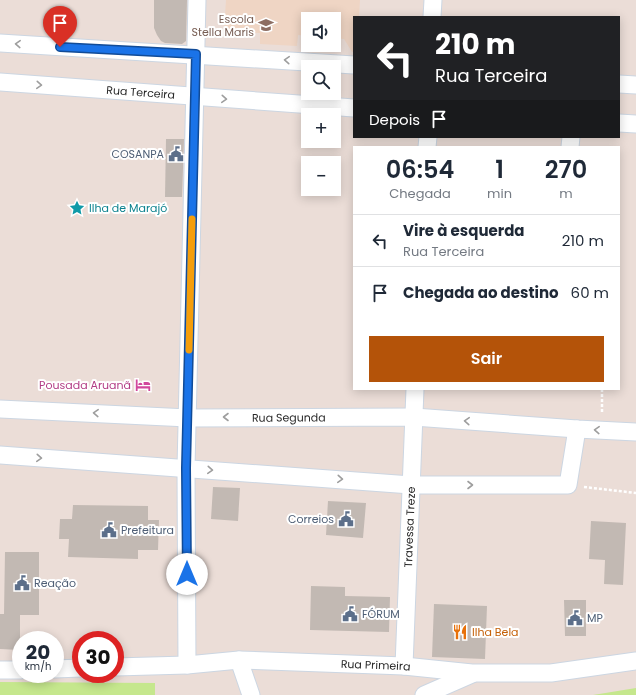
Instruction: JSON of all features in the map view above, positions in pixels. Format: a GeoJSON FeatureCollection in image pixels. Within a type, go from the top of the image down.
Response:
{"type":"FeatureCollection","features":[{"type":"Feature","properties":{"kind":"street"},"geometry":{"type":"LineString","coordinates":[[187,665],[186,468],[197,0]]}},
{"type":"Feature","properties":{"kind":"street"},"geometry":{"type":"LineString","coordinates":[[432,16],[433,0]]}},
{"type":"Feature","properties":{"kind":"street"},"geometry":{"type":"LineString","coordinates":[[0,43],[353,65]]}},
{"type":"Feature","properties":{"kind":"street","name":"Rua Terceira"},"geometry":{"type":"LineString","coordinates":[[0,82],[353,108]]}},
{"type":"Feature","properties":{"kind":"street"},"geometry":{"type":"LineString","coordinates":[[620,84],[636,86]]}},
{"type":"Feature","properties":{"kind":"street"},"geometry":{"type":"LineString","coordinates":[[620,123],[636,124]]}},
{"type":"Feature","properties":{"kind":"street","name":"Travessa Treze"},"geometry":{"type":"LineString","coordinates":[[404,666],[415,390]]}},
{"type":"Feature","properties":{"kind":"street","name":"Rua Segunda"},"geometry":{"type":"LineString","coordinates":[[0,409],[188,418],[414,417],[603,431],[636,432]]}},
{"type":"Feature","properties":{"kind":"street"},"geometry":{"type":"LineString","coordinates":[[0,455],[410,485],[568,485],[577,429]]}},
{"type":"Feature","properties":{"kind":"street"},"geometry":{"type":"LineString","coordinates":[[239,660],[251,695]]}},
{"type":"Feature","properties":{"kind":"street","name":"Rua Primeira"},"geometry":{"type":"LineString","coordinates":[[124,667],[187,665],[239,660],[404,666],[472,674],[551,673],[636,661]]}},
{"type":"Feature","properties":{"kind":"street"},"geometry":{"type":"LineString","coordinates":[[0,670],[12,670]]}},
{"type":"Feature","properties":{"kind":"street"},"geometry":{"type":"LineString","coordinates":[[424,695],[472,674]]}},
{"type":"Feature","properties":{"kind":"path"},"geometry":{"type":"LineString","coordinates":[[602,390],[603,431]]}},
{"type":"Feature","properties":{"kind":"path"},"geometry":{"type":"LineString","coordinates":[[568,485],[636,493]]}},
{"type":"Feature","properties":{"kind":"shaded area","name":"Escola Stella Maris"},"geometry":{"type":"Polygon","coordinates":[[[226,0],[360,0],[359,16],[353,16],[353,52],[344,39],[341,39],[341,12],[301,12],[301,35],[298,35],[297,46],[260,44],[260,33],[224,31],[226,0]]]}},
{"type":"Feature","properties":{"kind":"green space"},"geometry":{"type":"Polygon","coordinates":[[[0,682],[155,683],[155,695],[0,695],[0,682]]]}},
{"type":"Feature","properties":{"kind":"green space"},"geometry":{"type":"Polygon","coordinates":[[[636,688],[636,695],[593,695],[636,688]]]}},
{"type":"Feature","properties":{"kind":"building"},"geometry":{"type":"Polygon","coordinates":[[[154,0],[187,0],[186,41],[182,44],[165,43],[161,41],[157,35],[154,28],[154,0]]]}},
{"type":"Feature","properties":{"kind":"building","name":"COSANPA"},"geometry":{"type":"Polygon","coordinates":[[[166,139],[184,139],[182,197],[165,197],[166,139]]]}},
{"type":"Feature","properties":{"kind":"building"},"geometry":{"type":"Polygon","coordinates":[[[213,487],[240,488],[238,521],[211,519],[213,487]]]}},
{"type":"Feature","properties":{"kind":"building","name":"Correios"},"geometry":{"type":"Polygon","coordinates":[[[328,501],[366,503],[363,538],[326,535],[328,501]]]}},
{"type":"Feature","properties":{"kind":"building","name":"Prefeitura"},"geometry":{"type":"Polygon","coordinates":[[[73,505],[148,506],[148,520],[159,520],[158,550],[138,550],[138,559],[68,557],[69,539],[59,539],[60,519],[72,519],[73,505]]]}},
{"type":"Feature","properties":{"kind":"building"},"geometry":{"type":"Polygon","coordinates":[[[591,521],[626,523],[623,585],[604,584],[605,560],[589,559],[591,521]]]}},
{"type":"Feature","properties":{"kind":"building","name":"Reação"},"geometry":{"type":"Polygon","coordinates":[[[5,552],[39,552],[39,615],[20,615],[20,631],[12,631],[12,650],[0,649],[0,614],[4,614],[5,552]]]}},
{"type":"Feature","properties":{"kind":"building","name":"FÓRUM"},"geometry":{"type":"Polygon","coordinates":[[[311,586],[345,587],[345,596],[390,597],[389,632],[310,630],[311,586]]]}},
{"type":"Feature","properties":{"kind":"building","name":"MP"},"geometry":{"type":"Polygon","coordinates":[[[564,600],[586,600],[586,636],[565,636],[564,600]]]}},
{"type":"Feature","properties":{"kind":"building","name":"Ilha Bela"},"geometry":{"type":"Polygon","coordinates":[[[434,604],[487,606],[485,659],[432,657],[434,604]]]}},
{"type":"Feature","properties":{"kind":"slow traffic"},"geometry":{"type":"LineString","coordinates":[[189,350],[192,219]]}},
{"type":"Feature","properties":{"kind":"place","name":"Escola Stella Maris"},"geometry":{"type":"Point","coordinates":[266,25]}},
{"type":"Feature","properties":{"kind":"place","name":"COSANPA"},"geometry":{"type":"Point","coordinates":[176,154]}},
{"type":"Feature","properties":{"kind":"place","name":"Ilha de Marajó"},"geometry":{"type":"Point","coordinates":[77,208]}},
{"type":"Feature","properties":{"kind":"place","name":"Pousada Aruanã"},"geometry":{"type":"Point","coordinates":[143,385]}},
{"type":"Feature","properties":{"kind":"place","name":"Correios"},"geometry":{"type":"Point","coordinates":[346,519]}},
{"type":"Feature","properties":{"kind":"place","name":"Prefeitura"},"geometry":{"type":"Point","coordinates":[109,530]}},
{"type":"Feature","properties":{"kind":"place","name":"Reação"},"geometry":{"type":"Point","coordinates":[22,583]}},
{"type":"Feature","properties":{"kind":"place","name":"FÓRUM"},"geometry":{"type":"Point","coordinates":[350,614]}},
{"type":"Feature","properties":{"kind":"place","name":"MP"},"geometry":{"type":"Point","coordinates":[575,618]}},
{"type":"Feature","properties":{"kind":"place","name":"Ilha Bela"},"geometry":{"type":"Point","coordinates":[460,632]}},
{"type":"Feature","properties":{"kind":"route"},"geometry":{"type":"LineString","coordinates":[[60,47],[196,54],[186,468],[187,574]]}}]}
